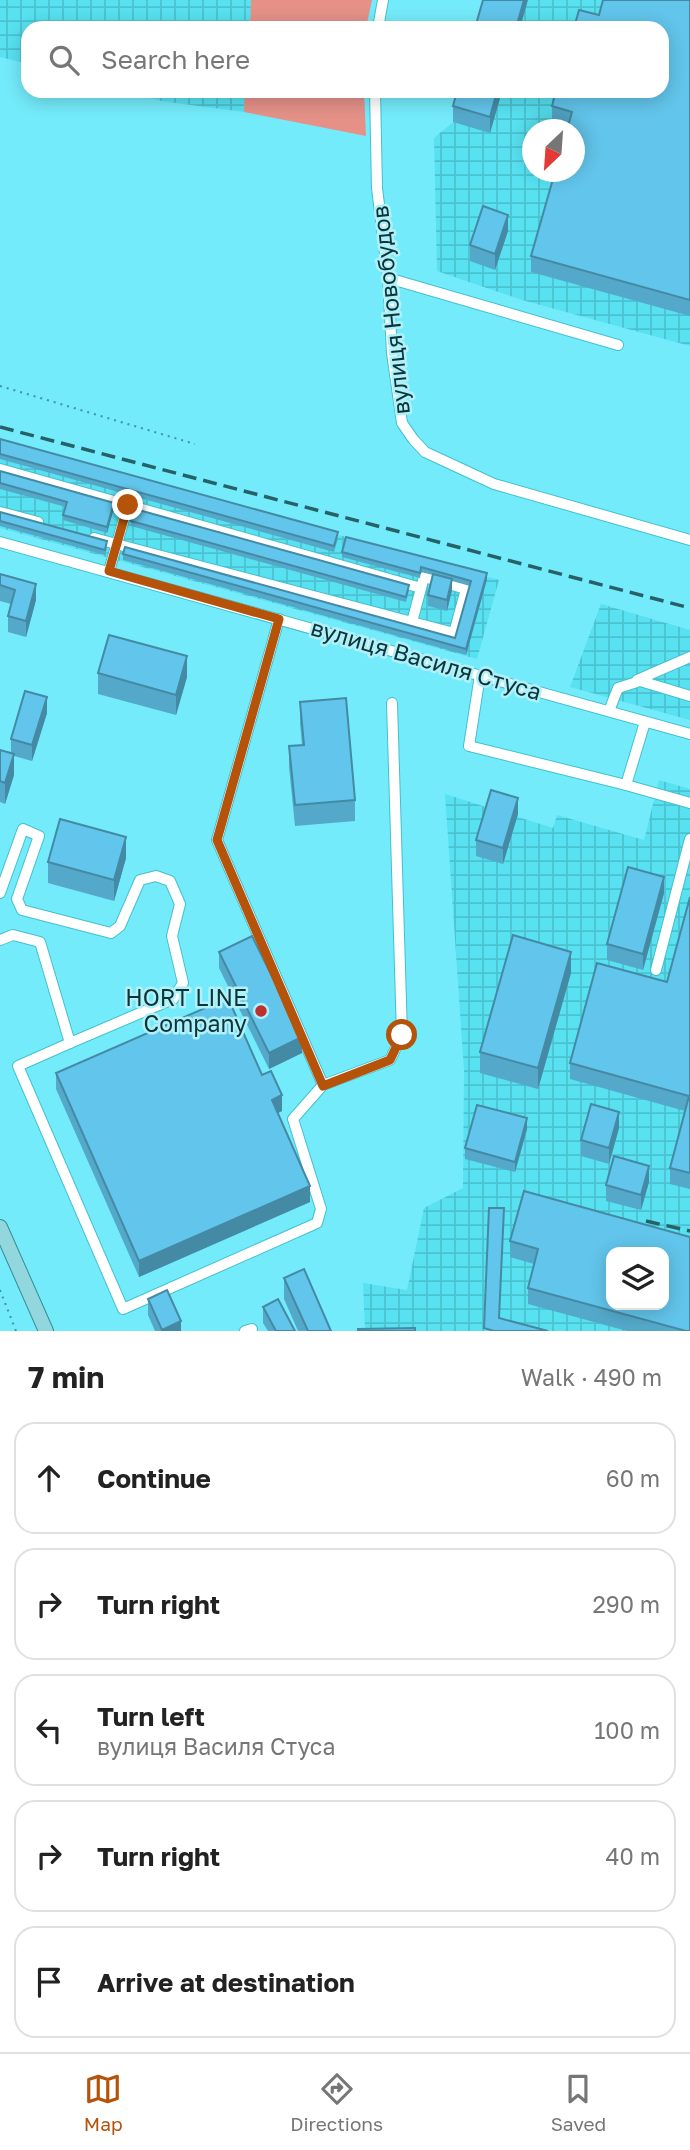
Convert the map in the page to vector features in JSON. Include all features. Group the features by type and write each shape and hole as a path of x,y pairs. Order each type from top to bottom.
{"main road":[{"path":"0,1227 46,1331"}],"street":[{"path":"379,21 383,0"},
{"name":"вулиця Новобудов","path":"375,98 377,188 388,278 392,353 402,423 425,452 494,484 690,540"},
{"path":"388,278 618,345"},
{"path":"0,469 421,588"},
{"path":"109,571 128,505"},
{"path":"0,512 52,526"},
{"path":"78,533 454,634 466,589 424,577 412,622"},
{"name":"вулиця Василя Стуса","path":"0,542 690,734"},
{"path":"279,619 217,840 323,1086"},
{"path":"637,682 639,678 690,657"},
{"path":"480,675 469,746 690,803"},
{"path":"609,711 618,688 637,682 690,696"},
{"path":"0,893 23,829 38,836 17,899 22,910 111,933 120,926 141,880 156,876 170,881 177,892 180,904 172,936 183,983 180,992 173,999 18,1066 123,1309 317,1223 321,1209 293,1118 323,1086 390,1060 402,1035 393,703"},
{"path":"626,785 645,722"},
{"path":"656,970 690,839"},
{"path":"0,940 13,934 40,942 70,1043"}],"path":[{"path":"0,386 195,444"},
{"path":"0,1290 16,1331"}],"shaded area":[{"path":"0,0 251,0 250,21 21,21 21,62 0,57"},
{"path":"251,0 372,0 368,21 250,21"},
{"path":"488,0 690,0 690,346 522,300 437,271 434,138 453,122 459,98 669,98 669,21 482,21"},
{"path":"150,98 245,98 244,112"},
{"path":"245,98 364,98 366,136 244,112"},
{"path":"0,440 499,580 477,659 0,528"},
{"path":"601,604 690,630 690,720 570,687"},
{"path":"659,780 690,789 690,1331 365,1331 363,1283 407,1290 424,1208 463,1188 464,1070 445,794 553,828 557,815 644,840"}],"building":[{"path":"483,0 524,0 518,21 477,21"},
{"path":"603,0 690,0 690,300 531,256 552,182 585,182 585,119 570,119 572,112 552,106 554,98 669,98 669,21 576,21 579,10 599,15"},
{"path":"455,98 495,98 490,117 453,106"},
{"path":"483,206 508,215 495,254 470,245"},
{"path":"0,439 338,532 334,546 0,454"},
{"path":"0,471 114,503 107,527 63,515 67,502 0,483"},
{"path":"135,509 409,585 406,597 131,521"},
{"path":"0,512 107,541 105,550 0,521"},
{"path":"346,537 487,573 466,649 123,554 125,547 455,638 471,581 421,567 420,573 342,552"},
{"path":"0,574 36,584 26,621 8,616 15,590 0,585"},
{"path":"433,574 452,579 447,600 428,595"},
{"path":"109,635 187,656 176,695 98,673"},
{"path":"25,691 47,697 32,745 11,739"},
{"path":"346,698 355,800 295,805 289,746 304,745 300,702"},
{"path":"0,750 14,754 5,783 0,781"},
{"path":"491,790 518,798 503,848 476,840"},
{"path":"60,819 126,837 114,880 48,862"},
{"path":"628,867 664,877 643,954 607,944"},
{"path":"690,897 690,1173 670,1168 689,1096 570,1063 597,963 667,982"},
{"path":"513,935 571,952 538,1068 480,1052"},
{"name":"HORT LINE Company","path":"252,936 302,1037 269,1053 219,952"},
{"path":"228,998 262,1075 271,1071 282,1095 272,1100 310,1186 139,1261 56,1073"},
{"path":"591,1104 619,1112 609,1148 581,1140"},
{"path":"477,1105 527,1118 515,1162 465,1148"},
{"path":"614,1156 649,1166 641,1195 606,1185"},
{"path":"524,1191 690,1237 690,1331 609,1310 669,1310 669,1247 606,1247 606,1309 528,1288 538,1249 510,1241"},
{"path":"489,1208 504,1208 499,1318 548,1331 494,1331 484,1328"},
{"path":"304,1269 331,1331 308,1331 284,1278"},
{"path":"167,1290 181,1321 162,1330 148,1299"},
{"path":"278,1299 295,1331 276,1331 263,1307"},
{"path":"415,1328 415,1331 358,1331 358,1329"}],"railway":[{"path":"0,427 690,608"},
{"path":"646,1221 690,1231"}],"place":[{"name":"HORT LINE Company","path":"261,1011"}],"route":[{"path":"128,505 109,571 279,619 217,840 323,1086 390,1060 402,1035"}]}
